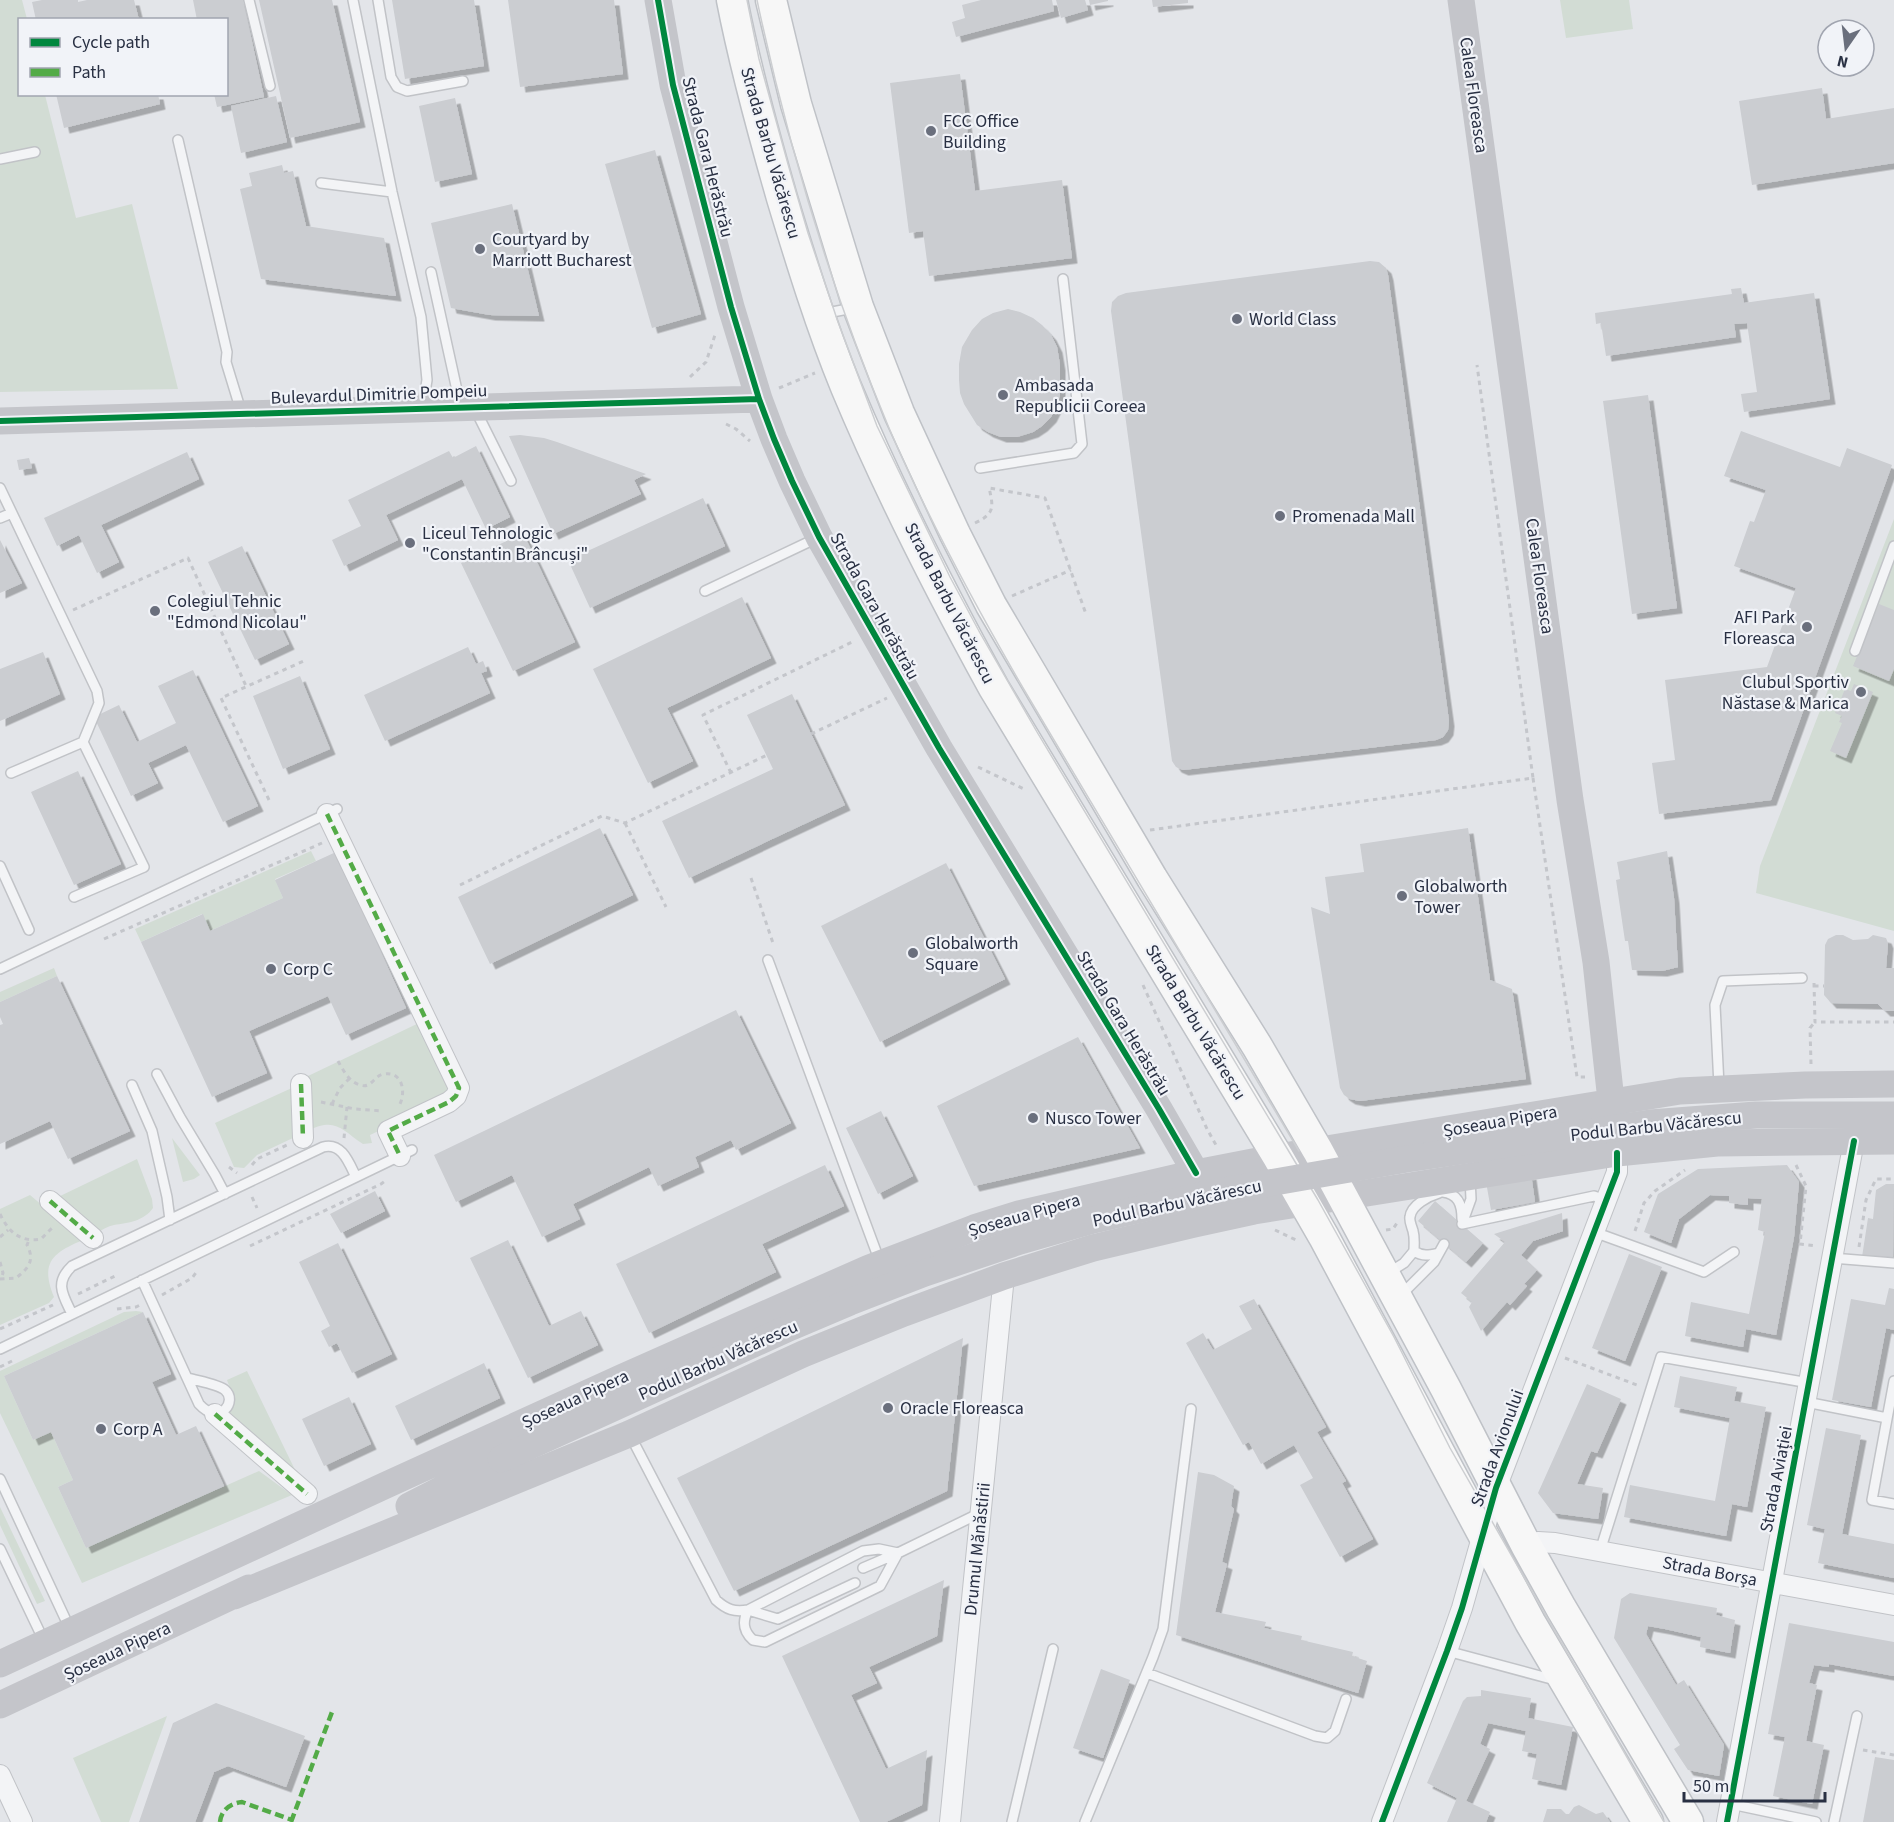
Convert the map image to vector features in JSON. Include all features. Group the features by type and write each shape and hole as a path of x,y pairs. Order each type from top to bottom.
{"main road":[{"name":"Strada Gara Herăstrău","path":"658,0 673,85 731,307 759,399 774,439 819,537 872,632 939,748 1153,1098 1196,1173"},
{"name":"Strada Barbu Văcărescu","path":"732,0 739,39 760,123 796,244 845,385 898,503 952,612 994,688 1305,1203 1530,1622 1648,1822"},
{"name":"Strada Barbu Văcărescu","path":"771,0 796,104 858,307 899,413 955,534 991,605 1152,878 1257,1046 1318,1151 1526,1545 1688,1822"},
{"name":"Calea Floreasca","path":"1461,0 1568,781 1596,962 1617,1153"},
{"name":"Bulevardul Dimitrie Pompeiu","path":"0,421 759,399"},
{"name":"Șoseaua Pipera","path":"0,1664 623,1377 881,1264 974,1228 1019,1214 1196,1173 1278,1157 1611,1102 1894,1084"},
{"name":"Podul Barbu Văcărescu","path":"501,1459 850,1302 936,1269 1093,1220 1212,1192 1650,1123 1756,1115 1894,1115"},
{"name":"Șoseaua Pipera","path":"234,1596 629,1434 803,1354 930,1302 1093,1248 1194,1224 1305,1203 1453,1182 1617,1153 1717,1143 1894,1141"},
{"name":"Șoseaua Pipera","path":"214,1564 501,1459"},
{"name":"Șoseaua Pipera","path":"0,1705 234,1596 501,1459"},
{"name":"Șoseaua Pipera","path":"0,1687 66,1656 77,1646 76,1629"}],"street":[{"path":"332,812 338,835 459,1088 456,1096 449,1102 388,1131 406,1153"},
{"path":"301,1091 303,1138"},
{"name":"Strada Aviației","path":"1728,1813 1854,1141"},
{"name":"Strada Avionului","path":"1382,1822 1447,1651 1496,1488 1617,1172 1617,1153"},
{"path":"57,1207 93,1238"},
{"name":"Drumul Mănăstirii","path":"950,1822 1004,1276"},
{"path":"215,1414 307,1494"},
{"name":"Strada Borșa","path":"1526,1545 1538,1542 1555,1543 1894,1605"},
{"path":"0,1775 22,1822"}],"lane":[{"path":"249,0 270,86"},
{"path":"353,0 392,192 421,317 427,380 423,408"},
{"path":"378,0 391,77 397,87 407,91 463,81"},
{"path":"178,140 226,352 226,362 242,413"},
{"path":"0,159 35,152"},
{"path":"321,183 392,192"},
{"path":"431,272 467,406 511,482"},
{"path":"980,468 1074,453 1082,444 1063,279"},
{"path":"820,314 858,307"},
{"path":"0,488 97,691 99,703 83,742 11,773"},
{"path":"0,518 12,513"},
{"path":"705,591 819,537"},
{"path":"1855,651 1894,546"},
{"path":"74,897 144,867 83,742"},
{"path":"0,969 332,812"},
{"path":"0,866 29,930"},
{"path":"768,960 881,1264"},
{"path":"1802,978 1723,981 1715,1005 1708,1097 1894,1108"},
{"path":"157,1074 225,1194"},
{"path":"132,1084 152,1131 170,1220"},
{"path":"72,1314 61,1290 62,1280 72,1266 328,1145 341,1150 356,1177"},
{"path":"0,1348 406,1153"},
{"path":"1453,1182 1471,1199 1462,1224"},
{"path":"1453,1182 1450,1193 1457,1197 1461,1206 1462,1224"},
{"path":"1391,1287 1404,1263 1414,1251 1414,1233 1409,1218 1412,1212 1416,1206 1431,1195 1453,1182"},
{"path":"1462,1224 1594,1196 1606,1200"},
{"path":"1594,1232 1704,1272 1734,1252"},
{"path":"1391,1287 1434,1262 1444,1244"},
{"path":"1414,1251 1426,1255 1439,1253"},
{"path":"1832,1258 1894,1263"},
{"path":"142,1280 199,1404 204,1410 215,1414 223,1412 228,1406 229,1398 226,1390 188,1378"},
{"path":"1600,1551 1661,1357 1807,1392 1887,1418"},
{"path":"1894,1381 1872,1500 1894,1504"},
{"path":"1085,1822 1163,1629 1191,1409"},
{"path":"629,1434 716,1600 729,1610 748,1610 778,1619 855,1583"},
{"path":"0,1479 76,1629"},
{"path":"863,1568 980,1513"},
{"path":"0,1549 45,1643"},
{"path":"879,1549 898,1553 880,1586 765,1642 757,1642 748,1634 743,1622 748,1610 863,1551 879,1549"},
{"path":"1012,1822 1053,1649"},
{"path":"1447,1651 1567,1683"},
{"path":"1147,1673 1315,1736 1327,1738 1335,1731 1346,1699"},
{"path":"1834,1822 1857,1716"},
{"path":"1728,1813 1816,1822"}],"path":[{"path":"1477,365 1533,778 1577,1077 1608,1074"},
{"path":"789,383 821,371"},
{"path":"955,534 986,518 990,513 992,506 989,488 1045,498 1086,614"},
{"path":"60,616 188,558 246,686"},
{"path":"991,605 1071,570"},
{"path":"731,772 703,715 872,632"},
{"path":"269,800 221,698 306,660"},
{"path":"811,734 905,689"},
{"path":"939,748 1028,791"},
{"path":"460,885 602,816 625,823 767,755"},
{"path":"1126,834 1533,778"},
{"path":"625,823 666,907"},
{"path":"104,939 338,835"},
{"path":"750,878 777,956 768,960"},
{"path":"1802,978 1814,978 1815,986 1815,1022 1810,1028 1811,1065"},
{"path":"1815,986 1824,986"},
{"path":"1815,1022 1894,1022"},
{"path":"338,1061 349,1078 360,1085 371,1084 385,1073 396,1077 404,1089 402,1101 396,1109"},
{"path":"332,1104 340,1088 349,1078"},
{"path":"301,1091 332,1104 388,1113"},
{"path":"344,1139 347,1107"},
{"path":"1792,1161 1806,1186 1800,1244"},
{"path":"1630,1244 1644,1203 1655,1191 1694,1164"},
{"path":"1858,1256 1866,1200 1876,1179 1894,1179"},
{"path":"0,1214 8,1230 29,1240 41,1239 57,1207"},
{"path":"0,1237 8,1230"},
{"path":"0,1262 3,1273 1,1279 16,1278 29,1266 31,1258 27,1245 29,1240"},
{"path":"1548,1351 1650,1390"},
{"path":"1850,1747 1894,1755"}],"shaded area":[{"path":"0,0 22,0 27,18 18,18 18,96 45,96 76,218 132,204 178,389 0,392"},
{"path":"1560,0 1629,0 1633,29 1566,38"},
{"name":"Clubul Sportiv Năstase & Marica","path":"1894,519 1894,931 1756,893 1760,866"},
{"path":"311,851 316,861 275,879 283,898 210,931 202,914 141,942 135,929"},
{"path":"54,968 57,976 0,1002 0,992"},
{"path":"421,1022 450,1079 449,1098 370,1135 372,1143 363,1144 344,1130 332,1125 318,1126 309,1130 308,1076"},
{"path":"294,1087 295,1137 257,1155 244,1168 234,1167 215,1123"},
{"path":"172,1138 200,1175 194,1179 183,1182"},
{"path":"137,1159 152,1199 153,1208 140,1219 112,1226 96,1233 56,1198"},
{"path":"30,1195 83,1240 63,1250 52,1261 48,1276 54,1297 49,1303 0,1325 0,1209"},
{"path":"124,1312 143,1312 4,1376 33,1440 51,1432 73,1480 58,1487 86,1548 259,1471 292,1495 82,1583 0,1413 0,1371"},
{"path":"247,1371 298,1476 224,1415 232,1403 232,1394 227,1380"},
{"path":"0,1507 45,1601 37,1604 0,1525"},
{"path":"167,1716 129,1822 101,1822 73,1758"}],"building":[{"path":"42,0 78,0 78,2 134,0 138,18 36,18 32,2"},
{"path":"193,0 243,0 264,97 217,107 214,96 228,96 228,18 197,18"},
{"path":"259,0 332,0 360,122 290,138"},
{"path":"392,0 474,0 484,66 405,79"},
{"path":"508,0 614,0 623,74 520,87"},
{"path":"981,0 1052,0 1054,11 956,37 952,22 965,18 962,5"},
{"path":"1056,0 1085,0 1088,10 1061,18"},
{"path":"1089,0 1108,0 1108,1 1090,5"},
{"path":"1152,0 1188,0 1188,3 1153,7"},
{"name":"FCC Office Building","path":"960,74 975,191 1062,180 1072,258 929,276 923,231 909,233 890,83"},
{"path":"1822,88 1826,119 1894,108 1894,163 1752,185 1739,101"},
{"path":"56,96 158,96 160,104 64,128"},
{"path":"276,96 287,142 241,153 231,106"},
{"path":"455,98 472,174 435,182 419,106"},
{"path":"655,150 701,314 652,328 605,164"},
{"path":"282,165 284,173 293,171 306,226 384,238 396,296 261,279 240,189 252,186 249,173"},
{"name":"Courtyard by Marriott Bucharest","path":"512,204 539,316 490,315 451,308 431,223"},
{"name":"Promenada Mall","path":"1370,261 1379,262 1386,268 1388,275 1449,721 1448,730 1443,737 1436,740 1183,770 1176,767 1172,761 1111,311 1112,302 1118,296 1126,293"},
{"path":"1741,288 1744,303 1814,293 1830,399 1744,412 1741,394 1757,392 1747,323 1734,324 1736,337 1606,356 1601,323 1596,324 1595,313 1732,294 1731,289"},
{"path":"1008,309 1033,318 1042,325 1051,335 1057,347 1060,365 1060,395 1051,417 1033,432 1017,437 1001,437 977,425 964,404 959,380 962,347 972,330 982,319"},
{"path":"1648,395 1677,608 1632,614 1603,401"},
{"name":"AFI Park Floreasca","path":"1741,431 1840,467 1847,448 1892,465 1771,800 1659,814 1652,763 1675,760 1665,680 1767,667 1796,588 1734,566 1750,521 1754,522 1766,490 1724,476"},
{"path":"520,435 557,442 646,474 634,480 641,494 553,534 509,436"},
{"path":"476,446 510,517 486,529 462,479 386,515 398,540 344,566 332,540 361,526 348,500 449,451 453,458"},
{"path":"187,452 199,479 101,525 119,562 97,573 79,535 57,546 44,518"},
{"path":"29,458 32,468 19,470 17,460"},
{"path":"703,498 725,546 590,608 568,560"},
{"path":"523,533 575,642 513,671 461,563"},
{"path":"0,540 22,583 0,593"},
{"path":"242,546 289,644 255,660 208,562"},
{"path":"742,597 771,658 667,708 693,761 648,783 593,669"},
{"path":"1879,604 1894,610 1894,669 1889,681 1853,666"},
{"path":"468,647 476,664 483,661 487,671 481,673 490,693 385,741 364,695"},
{"path":"43,652 60,694 0,721 0,669"},
{"path":"193,670 258,806 223,822 186,745 148,763 158,783 131,796 94,717 119,705 137,742 176,723 158,686"},
{"path":"300,676 330,749 283,769 253,696"},
{"path":"1854,684 1873,692 1846,758 1830,751 1842,723 1839,722 1842,716 1835,713 1845,689 1851,691"},
{"path":"792,694 845,805 689,878 662,821 773,769 747,715"},
{"path":"78,771 121,864 74,885 31,792"},
{"path":"600,828 633,895 490,964 458,897"},
{"path":"1468,828 1490,980 1512,989 1526,1079 1360,1101 1350,1099 1340,1088 1311,907 1330,914 1325,877 1364,872 1360,844"},
{"path":"1667,851 1674,898 1678,967 1662,971 1632,970 1628,941 1625,941 1616,880 1620,879 1617,862"},
{"name":"Corp C","path":"336,852 406,1008 346,1035 328,996 249,1031 267,1073 212,1097 141,942 203,914 210,931 283,898 275,880"},
{"name":"Globalworth Square","path":"946,863 1005,979 880,1042 821,926"},
{"path":"1836,935 1843,935 1853,940 1868,939 1873,935 1886,938 1888,943 1886,968 1894,968 1894,1011 1885,1011 1878,1004 1831,1003 1824,995 1825,945 1828,939"},
{"path":"57,976 130,1131 68,1159 50,1121 0,1144 0,1025 3,1024 0,1017 0,1002"},
{"path":"736,1010 791,1123 736,1150 731,1140 695,1157 699,1167 658,1186 649,1167 573,1204 580,1219 542,1237 512,1175 456,1202 434,1155"},
{"name":"Nusco Tower","path":"1078,1037 1140,1148 974,1186 937,1106"},
{"path":"881,1111 913,1176 878,1194 846,1128"},
{"path":"825,1165 844,1206 762,1244 776,1272 649,1333 616,1264"},
{"path":"1787,1165 1799,1182 1794,1237 1776,1335 1746,1329 1743,1347 1685,1336 1691,1302 1749,1314 1765,1232 1758,1230 1762,1199 1748,1198 1748,1205 1729,1203 1729,1196 1710,1195 1679,1219 1671,1243 1644,1232 1658,1194 1698,1169"},
{"path":"1531,1174 1535,1202 1491,1210 1486,1182"},
{"path":"1886,1184 1894,1184 1893,1261 1862,1257 1868,1218 1873,1219 1876,1190"},
{"path":"375,1191 385,1211 341,1233 330,1214"},
{"path":"1435,1201 1483,1243 1466,1262 1418,1221"},
{"path":"1562,1213 1563,1231 1533,1241 1521,1255 1537,1270 1524,1284 1527,1286 1510,1305 1507,1302 1481,1331 1469,1307 1472,1302 1461,1293 1505,1242 1494,1234"},
{"path":"508,1240 549,1326 581,1311 598,1345 528,1378 470,1258"},
{"path":"338,1243 392,1354 352,1373 337,1343 329,1347 321,1331 330,1326 299,1262"},
{"path":"1629,1254 1662,1267 1625,1361 1592,1348"},
{"path":"1889,1288 1894,1289 1894,1330 1886,1328 1871,1407 1832,1400 1851,1299 1885,1305"},
{"path":"1254,1299 1326,1427 1317,1432 1346,1481 1342,1483 1373,1539 1340,1557 1300,1485 1313,1478 1294,1445 1261,1464 1249,1442 1243,1445 1186,1343 1203,1333 1213,1350 1252,1329 1239,1306"},
{"name":"Corp A","path":"143,1312 171,1374 152,1382 176,1435 196,1426 224,1486 86,1548 58,1487 73,1480 51,1432 33,1440 4,1376"},
{"name":"Oracle Floreasca","path":"963,1338 947,1491 734,1591 677,1478"},
{"path":"484,1363 500,1398 411,1440 395,1406"},
{"path":"1680,1376 1737,1387 1734,1401 1766,1407 1747,1507 1732,1504 1726,1536 1624,1517 1630,1485 1715,1501 1730,1418 1674,1407"},
{"path":"1587,1384 1621,1399 1597,1453 1591,1451 1577,1484 1603,1488 1598,1519 1553,1513 1538,1493"},
{"path":"349,1397 371,1444 324,1466 302,1419"},
{"path":"1826,1428 1861,1435 1842,1534 1894,1544 1894,1578 1818,1563 1825,1529 1807,1525"},
{"path":"1198,1472 1214,1475 1234,1486 1231,1506 1234,1509 1222,1562 1227,1564 1215,1612 1266,1622 1264,1628 1302,1636 1301,1640 1353,1652 1352,1656 1367,1661 1358,1693 1176,1635"},
{"path":"944,1580 937,1636 869,1667 877,1683 851,1695 886,1769 927,1750 922,1805 886,1822 860,1822 782,1656"},
{"path":"1630,1593 1717,1608 1716,1615 1735,1620 1730,1653 1700,1647 1701,1637 1648,1626 1646,1634 1676,1685 1684,1680 1724,1745 1719,1776 1688,1770 1674,1749 1680,1745 1614,1638 1621,1599"},
{"path":"1789,1623 1894,1642 1894,1676 1829,1664 1829,1667 1814,1665 1809,1683 1817,1685 1806,1741 1824,1745 1812,1804 1773,1796 1785,1737 1768,1734"},
{"path":"1101,1669 1130,1680 1103,1758 1073,1748"},
{"path":"1481,1690 1531,1698 1528,1718 1573,1727 1561,1785 1532,1779 1537,1754 1522,1751 1526,1731 1488,1723 1480,1744 1490,1749 1466,1801 1490,1812 1486,1822 1447,1822 1457,1798 1427,1783 1463,1701 1467,1697 1481,1696"},
{"path":"216,1703 305,1736 286,1787 228,1766 214,1772 195,1822 139,1822 173,1723"},
{"path":"1875,1757 1894,1760 1894,1822 1863,1822"},
{"path":"1579,1805 1596,1814 1603,1812 1610,1822 1543,1822 1547,1809 1561,1809 1569,1814 1574,1807"}],"tram line":[{"path":"747,0 759,59 788,164 838,322 877,426 950,577 1037,732 1318,1200 1394,1337 1450,1448 1664,1822"},
{"path":"757,0 797,163 830,270 868,376 920,496 971,595 1026,693 1299,1151"}],"marked path":[{"path":"327,814 459,1088 456,1096 449,1102 388,1131 400,1156"},
{"path":"301,1084 303,1138"},
{"path":"50,1201 93,1238"},
{"path":"215,1414 307,1494"},
{"path":"291,1822 332,1712"},
{"path":"220,1822 227,1808 242,1802 292,1820"}],"cycle path":[{"path":"658,0 673,85 731,307 759,399 792,481 819,537 939,748 1196,1173"},
{"path":"0,421 759,399"},
{"path":"1727,1822 1854,1141"},
{"path":"1382,1822 1462,1608 1496,1488 1617,1172 1617,1153"}],"place":[{"name":"FCC Office Building","path":"931,131"},
{"name":"Courtyard by Marriott Bucharest","path":"480,249"},
{"name":"World Class","path":"1237,319"},
{"name":"Ambasada Republicii Coreea","path":"1003,395"},
{"name":"Promenada Mall","path":"1280,516"},
{"name":"Liceul Tehnologic \"Constantin Brâncuși\"","path":"410,543"},
{"name":"Colegiul Tehnic \"Edmond Nicolau\"","path":"155,611"},
{"name":"AFI Park Floreasca","path":"1807,627"},
{"name":"Clubul Sportiv Năstase & Marica","path":"1861,692"},
{"name":"Globalworth Tower","path":"1402,896"},
{"name":"Globalworth Square","path":"913,953"},
{"name":"Corp C","path":"271,969"},
{"name":"Nusco Tower","path":"1033,1118"},
{"name":"Oracle Floreasca","path":"888,1408"},
{"name":"Corp A","path":"101,1429"}]}
